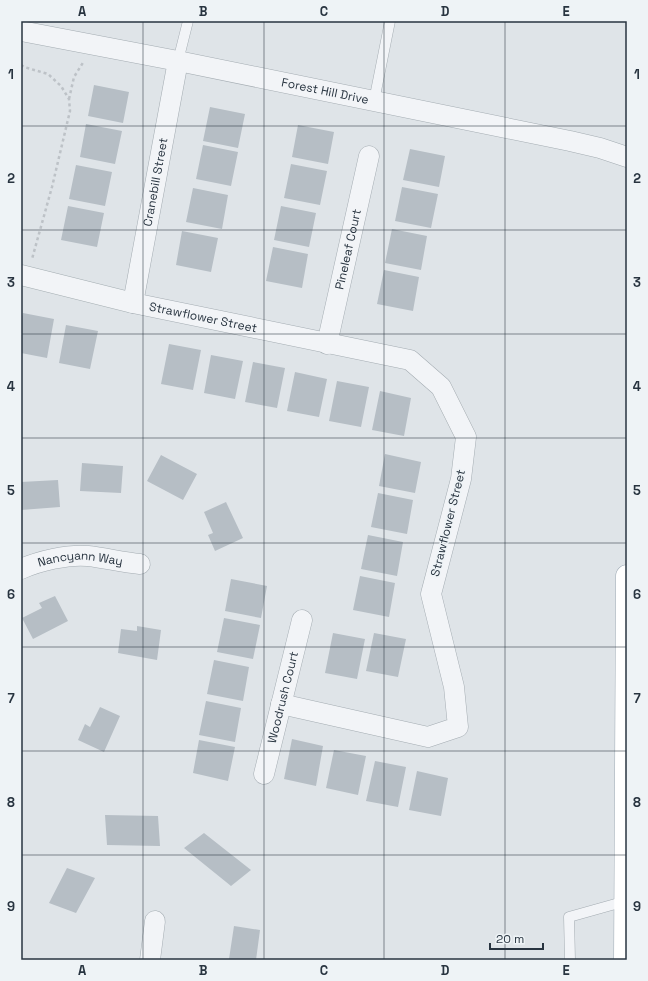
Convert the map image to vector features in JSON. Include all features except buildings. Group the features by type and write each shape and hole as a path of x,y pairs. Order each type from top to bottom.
{"main road":[{"path":"625,960 627,576"}],"street":[{"name":"Forest Hill Drive","path":"21,31 178,61 570,141 600,148 627,157"},
{"name":"Cranebill Street","path":"133,304 178,61"},
{"name":"Pineleaf Court","path":"327,344 369,156"},
{"name":"Strawflower Street","path":"24,276 133,304 410,360 441,387 466,437 461,480 431,594 454,687 458,727 428,737 281,704"},
{"name":"Nancyann Way","path":"21,569 58,558 76,556 87,556 140,564"},
{"name":"Woodrush Court","path":"264,774 302,620"},
{"path":"150,960 155,920"}],"lane":[{"path":"178,61 188,21"},
{"path":"374,101 390,21"},
{"path":"570,960 569,917 626,901"}],"path":[{"path":"24,276 50,195 58,164 70,111 69,99 74,77 83,63 98,46"},
{"path":"21,65 48,74 61,86 69,99"}]}
